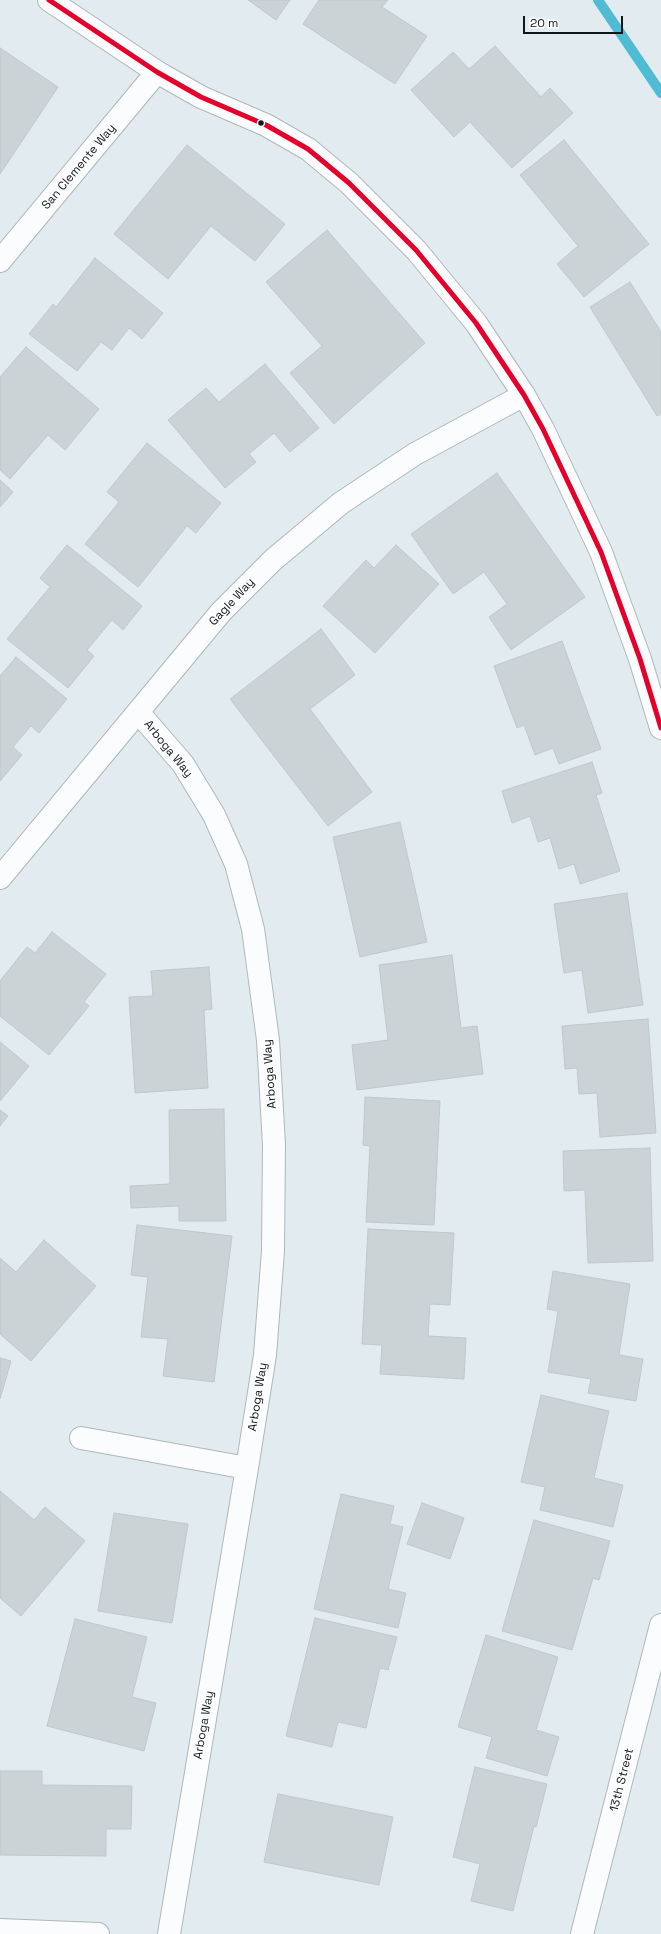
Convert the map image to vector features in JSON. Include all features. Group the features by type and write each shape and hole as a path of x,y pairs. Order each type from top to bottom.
{"street":[{"path":"49,0 157,72 201,97 266,125 308,149 349,183 416,250 476,323 524,395 543,429 601,552 640,659 661,728"},
{"name":"San Clemente Way","path":"0,261 157,72"},
{"name":"Gagle Way","path":"0,878 221,612 273,560 341,503 415,454 524,395"},
{"name":"Arboga Way","path":"138,712 183,764 214,815 236,864 253,929 268,1040 274,1145 273,1251 265,1355 169,1934"},
{"path":"81,1438 247,1468"},
{"name":"13th Street","path":"582,1934 661,1625"},
{"path":"0,1930 98,1934"}],"building":[{"path":"248,0 290,0 276,20"},
{"path":"319,0 388,0 382,7 427,36 395,84 303,24"},
{"path":"495,46 541,97 550,88 573,113 512,168 470,122 454,137 411,90 453,52 469,69"},
{"path":"0,48 58,87 0,174"},
{"path":"564,140 649,244 584,297 557,264 578,246 520,175"},
{"path":"187,145 285,224 255,261 211,226 168,279 114,234"},
{"path":"327,230 425,343 334,424 290,373 322,346 266,282"},
{"path":"95,258 163,313 142,339 129,328 112,350 101,342 77,371 29,334 53,304 56,307"},
{"path":"630,282 661,332 661,414 657,416 590,307"},
{"path":"26,347 99,409 65,450 48,435 10,479 0,470 0,377"},
{"path":"265,364 319,428 290,452 274,433 249,454 256,462 225,488 168,420 206,388 219,402"},
{"path":"147,443 221,503 196,533 187,526 138,587 85,544 119,502 107,492"},
{"path":"497,473 585,597 511,650 489,617 507,604 484,572 453,594 411,534"},
{"path":"0,480 13,492 0,507"},
{"path":"67,545 142,606 123,630 112,620 87,650 94,656 68,688 7,639 50,587 40,578"},
{"path":"396,545 439,584 375,653 323,606 366,560 374,568"},
{"path":"321,629 355,675 310,709 372,792 328,826 230,699"},
{"path":"562,641 601,749 559,764 553,748 535,755 524,725 517,728 494,666"},
{"path":"16,657 67,699 39,733 31,726 13,747 22,755 0,781 0,676"},
{"path":"592,762 602,793 596,795 620,871 580,884 574,864 559,869 550,838 538,842 530,816 512,823 502,791"},
{"path":"400,822 427,942 360,957 333,837"},
{"path":"627,893 643,1005 588,1013 582,970 564,973 554,904"},
{"path":"52,932 106,974 84,1002 89,1006 49,1055 0,1016 0,981 27,947 35,953"},
{"path":"452,955 461,1028 477,1026 483,1074 357,1090 352,1045 388,1040 379,965"},
{"path":"209,967 212,1009 204,1010 208,1088 135,1093 129,997 153,996 151,971"},
{"path":"648,1019 656,1133 600,1137 597,1093 579,1094 577,1068 565,1069 562,1026"},
{"path":"0,1042 29,1066 0,1101"},
{"path":"365,1097 440,1101 434,1225 366,1222 370,1146 363,1145"},
{"path":"224,1109 226,1221 179,1221 179,1206 131,1208 130,1186 170,1184 169,1110"},
{"path":"0,1110 8,1116 0,1126"},
{"path":"650,1148 653,1261 588,1263 585,1190 564,1191 563,1151"},
{"path":"137,1225 232,1236 214,1382 163,1376 168,1339 141,1337 148,1277 131,1275"},
{"path":"368,1229 454,1233 450,1305 430,1304 428,1336 466,1338 464,1379 380,1374 382,1345 362,1344"},
{"path":"44,1240 96,1286 31,1361 0,1334 0,1258 16,1272"},
{"path":"553,1271 630,1284 619,1355 643,1359 636,1401 588,1393 591,1379 548,1372 558,1311 547,1309"},
{"path":"0,1358 11,1361 0,1399"},
{"path":"541,1395 609,1411 594,1478 623,1485 613,1527 540,1510 545,1487 521,1482"},
{"path":"0,1491 34,1520 45,1507 85,1541 21,1616 0,1598"},
{"path":"341,1494 394,1506 390,1524 403,1527 388,1589 406,1593 398,1628 314,1609"},
{"path":"422,1503 464,1518 450,1559 407,1544"},
{"path":"114,1513 188,1524 172,1623 98,1611"},
{"path":"534,1520 610,1541 599,1580 593,1578 572,1650 502,1631"},
{"path":"315,1618 397,1637 388,1670 380,1668 366,1728 338,1722 332,1747 286,1736"},
{"path":"75,1619 147,1637 132,1697 156,1703 144,1751 47,1726"},
{"path":"486,1635 558,1657 536,1730 559,1737 547,1776 486,1758 492,1737 458,1727"},
{"path":"475,1767 547,1784 536,1827 534,1826 513,1911 471,1901 480,1864 453,1857"},
{"path":"0,1771 42,1771 42,1785 132,1786 131,1829 106,1829 106,1856 0,1855"},
{"path":"278,1794 393,1817 379,1885 264,1862"}],"waterway":[{"path":"598,0 661,93"}],"transit line":[{"path":"49,0 157,72 201,97 266,125 308,149 349,183 416,250 476,323 524,395 543,429 601,552 640,659 661,728"}]}
